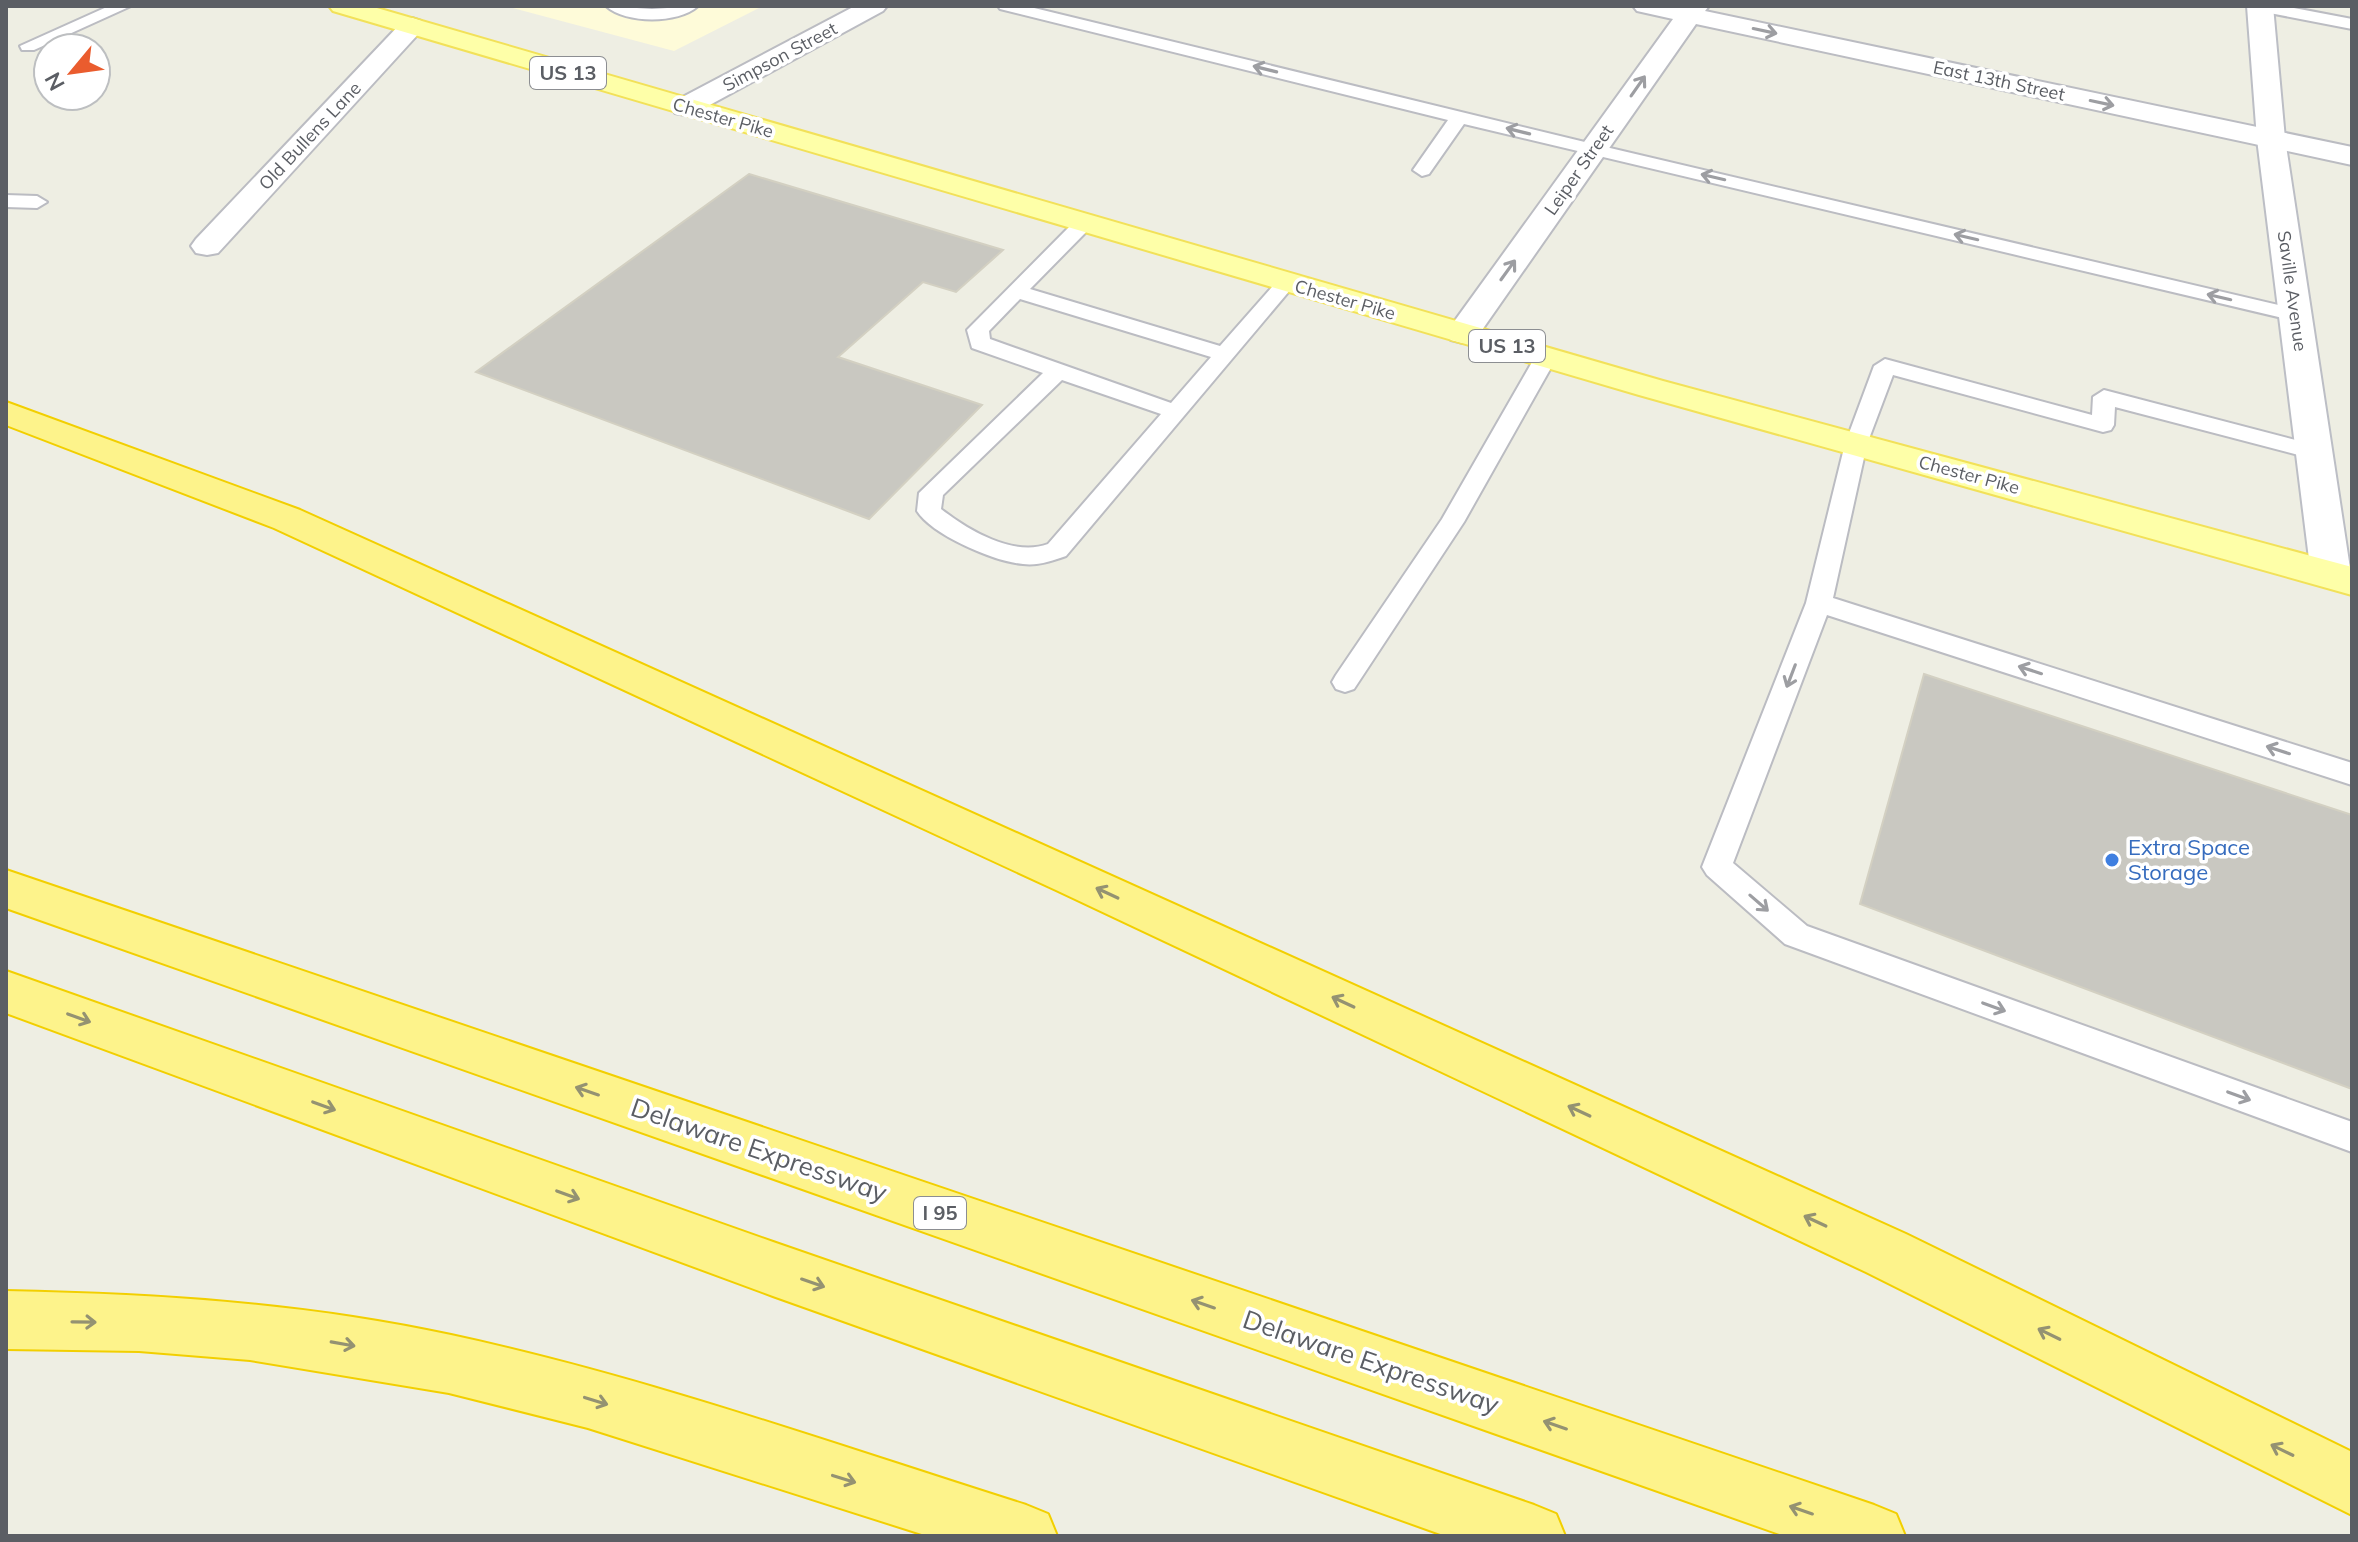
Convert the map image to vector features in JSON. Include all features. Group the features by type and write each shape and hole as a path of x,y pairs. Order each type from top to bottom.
{"highway":[{"path":"6,413 287,519 1057,870 1886,1253 2352,1484"},
{"name":"Delaware Expressway","path":"6,889 1874,1536"},
{"path":"6,992 788,1274 1534,1536"},
{"path":"6,1320 139,1322 250,1331 449,1364 588,1398 1026,1536"}],"main road":[{"name":"Chester Pike","path":"342,6 1286,283 2342,578"}],"street":[{"name":"Simpson Street","path":"685,107 874,6"},
{"name":"East 13th Street","path":"1646,6 1692,10 2352,156"},
{"name":"Saville Avenue","path":"2259,6 2271,139 2314,452 2342,578"},
{"name":"Leiper Street","path":"1463,333 1692,10"},
{"name":"Old Bullens Lane","path":"207,246 412,26"}],"lane":[{"path":"85,6 24,40 123,6"},
{"path":"614,6 644,16 665,14 690,6"},
{"path":"1006,6 1593,150 2295,315"},
{"path":"2259,6 2352,24"},
{"path":"1422,170 1460,116"},
{"path":"6,201 37,202"},
{"path":"1083,224 978,330 980,343 1176,412"},
{"path":"1058,371 931,493 929,511 940,523 1016,556 1041,556 1057,550 1286,283"},
{"path":"1016,291 1225,354"},
{"path":"1345,682 1452,522 1546,357"},
{"path":"2314,452 2104,397 2103,425 1885,366 1856,444 1819,603 1717,867 1796,935 2352,1137"},
{"path":"1819,603 2352,774"}],"shaded area":[{"path":"505,6 763,6 674,51"}],"building":[{"path":"749,174 1003,250 956,292 923,282 838,357 982,405 869,519 476,372"},
{"name":"Extra Space Storage","path":"1924,674 2352,815 2352,1089 1860,904"}],"place":[{"name":"Extra Space Storage","path":"2112,860"}]}
